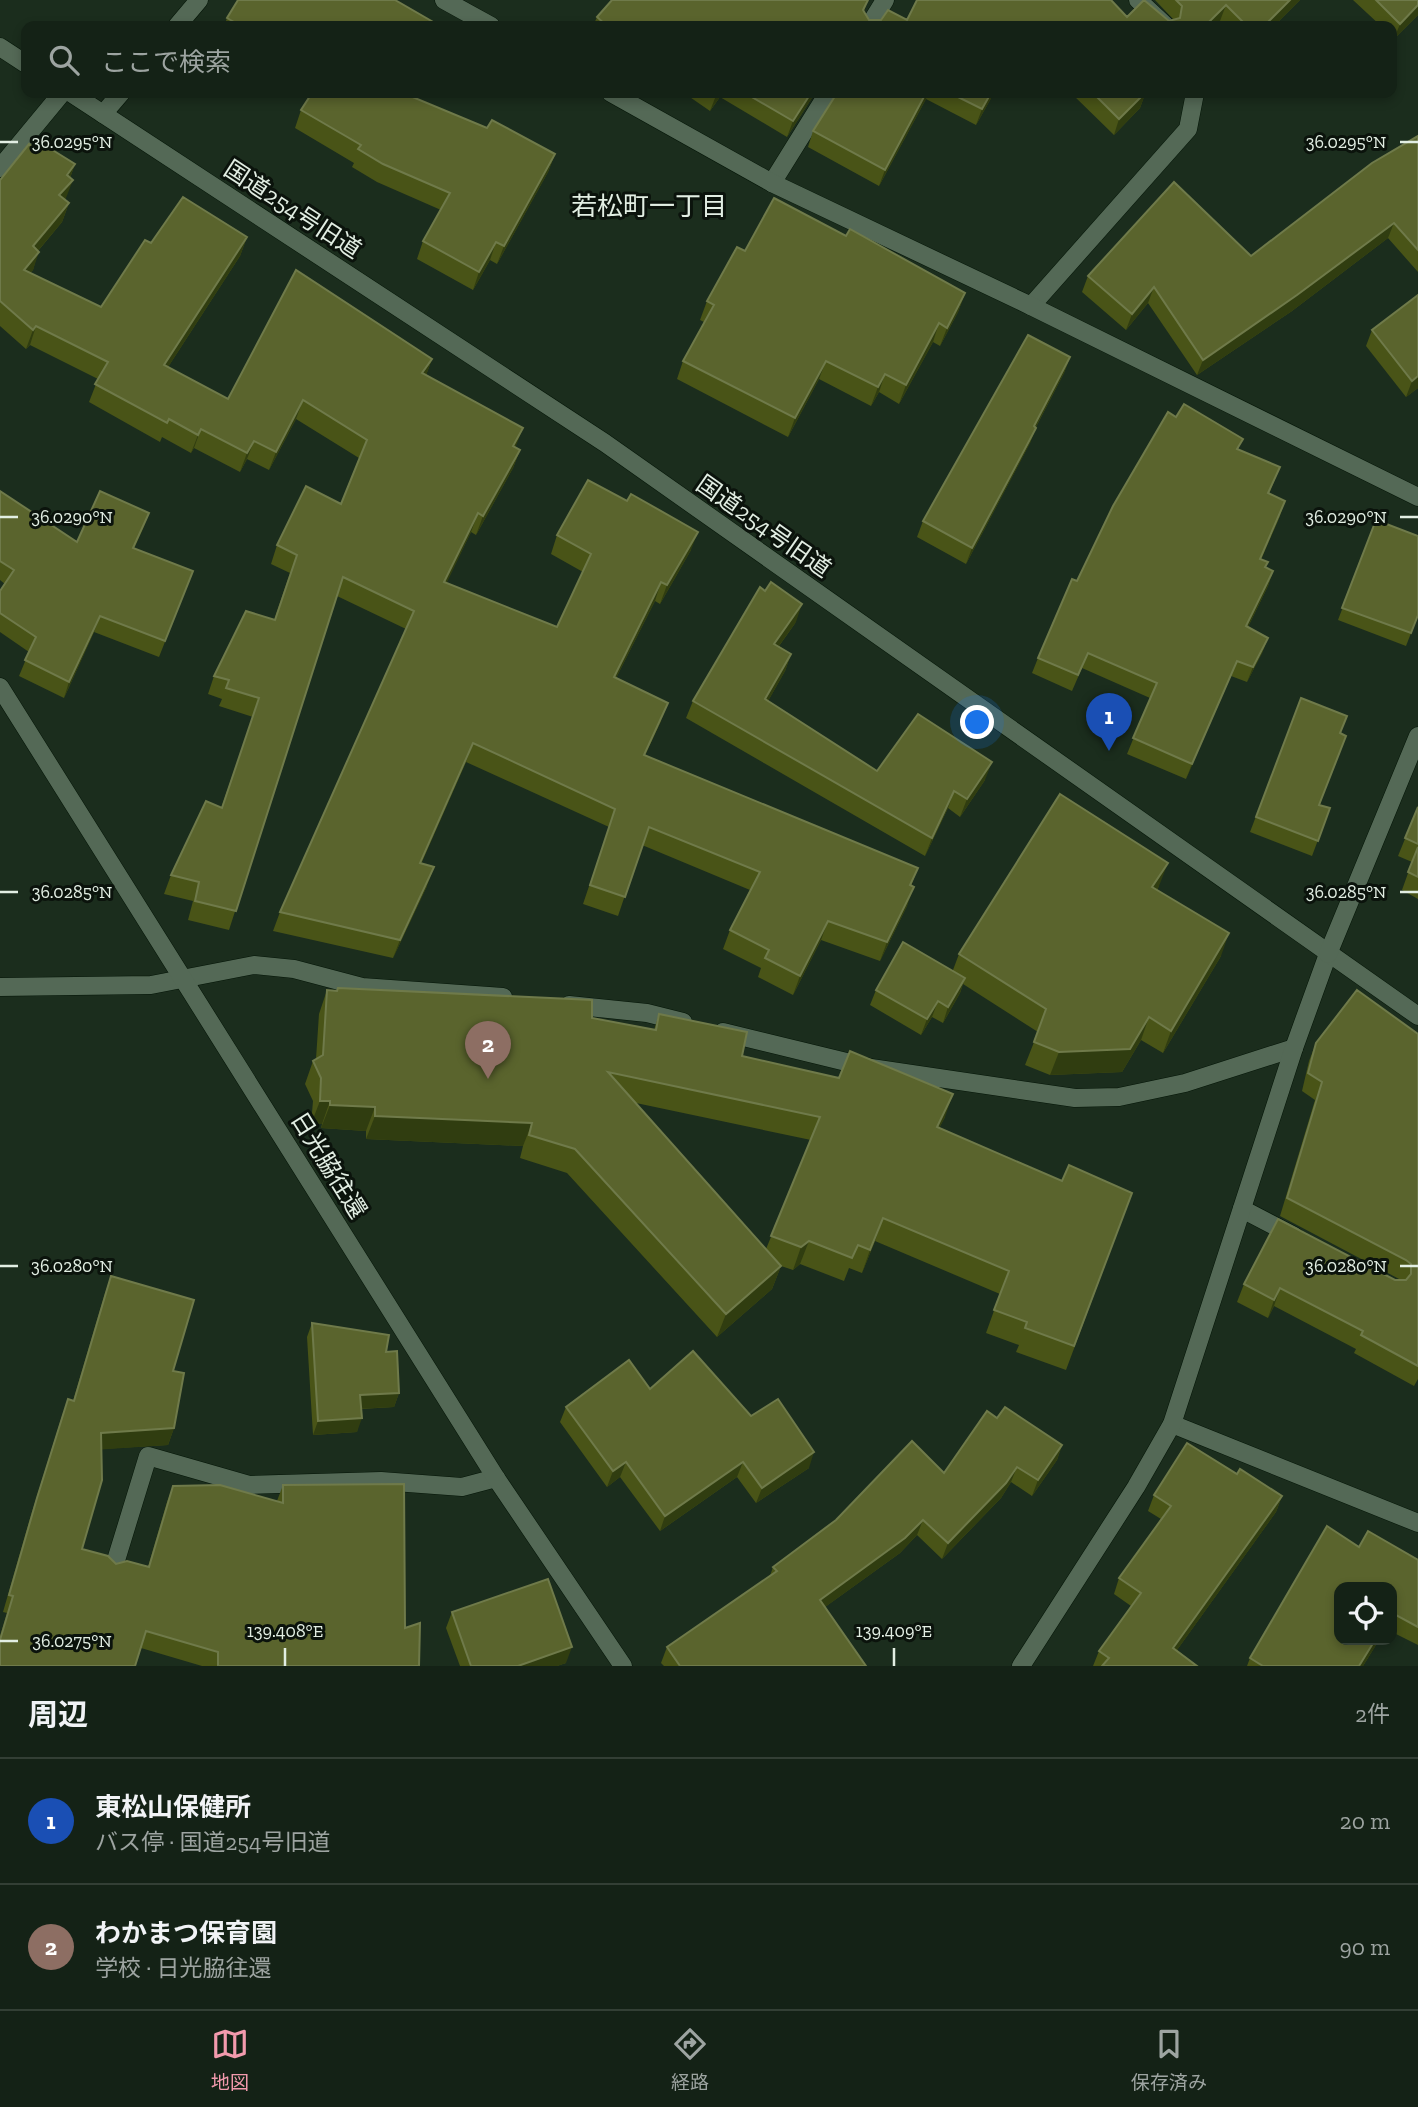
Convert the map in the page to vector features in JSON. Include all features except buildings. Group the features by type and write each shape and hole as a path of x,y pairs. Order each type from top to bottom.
{"street":[{"path":"181,21 199,0"},
{"path":"444,0 482,21"},
{"path":"872,21 885,0"},
{"path":"1138,0 1161,21"},
{"path":"0,47 21,61"},
{"path":"0,168 58,98"},
{"name":"国道254号旧道","path":"79,98 605,443 1418,1016"},
{"path":"103,114 117,98"},
{"path":"620,98 772,183 1031,306 1418,497"},
{"path":"772,183 825,98"},
{"path":"1031,306 1188,129 1194,98"},
{"name":"日光脇往還","path":"0,687 496,1478 622,1666"},
{"path":"1021,1666 1136,1487 1172,1424 1294,1048 1328,954 1418,736"},
{"path":"0,987 151,985 254,965 294,969 362,987 522,999"},
{"path":"550,1003 647,1013 871,1068 1075,1098 1119,1097 1185,1083 1294,1048"},
{"path":"1242,1209 1312,1246"},
{"path":"1172,1424 1418,1523"},
{"path":"113,1570 148,1456 249,1485 381,1481 462,1487 496,1478"}],"place":[{"name":"東松山保健所","path":"1109,751"},
{"name":"わかまつ保育園","path":"488,1079"}],"district":[{"name":"若松町一丁目","path":"649,206"}]}
